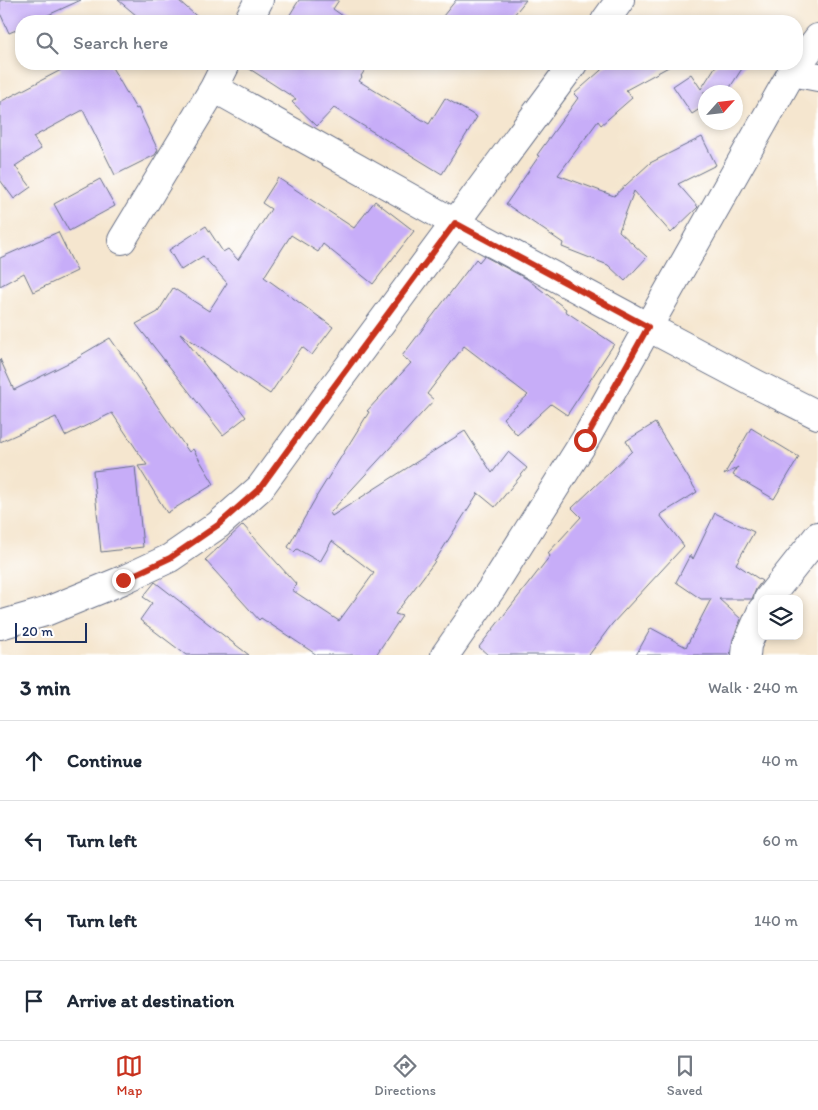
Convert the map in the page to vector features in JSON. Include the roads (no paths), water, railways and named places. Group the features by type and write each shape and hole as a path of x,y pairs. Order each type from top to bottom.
{"street":[{"path":"251,15 259,0"},
{"path":"609,15 620,0"},
{"path":"445,655 492,588 585,440 648,327 805,75 818,38"},
{"path":"122,240 223,70"},
{"path":"0,626 46,612 170,558 218,525 260,488 569,70"},
{"path":"214,88 455,223 648,327 818,415"},
{"path":"771,595 818,536"},
{"path":"746,655 747,645 758,619"}]}
